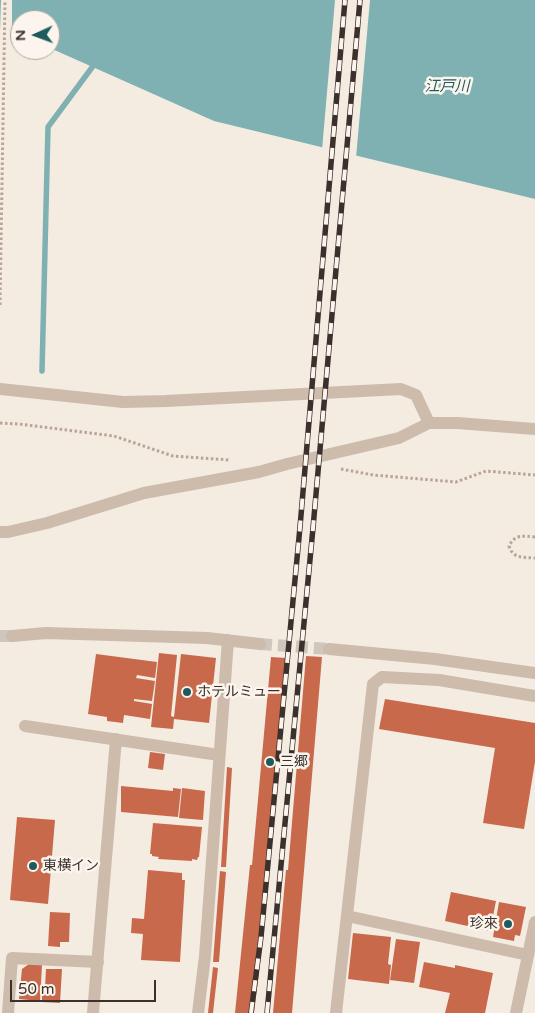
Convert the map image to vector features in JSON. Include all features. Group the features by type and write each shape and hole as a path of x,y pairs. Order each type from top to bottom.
{"street":[{"path":"0,389 123,402 401,389 416,395 429,423"},
{"path":"0,532 8,532 47,522 144,493 259,472 399,438 429,423 457,423 535,429"},
{"path":"12,636 46,633 207,638 260,644"},
{"path":"198,1013 205,956 228,640"},
{"path":"330,649 435,659 535,673"},
{"path":"336,1013 373,684 382,677 439,680 535,696"},
{"path":"25,726 219,754"},
{"path":"94,1013 116,739"},
{"path":"347,916 528,955"},
{"path":"516,1013 535,922"},
{"path":"8,1013 12,958 98,962"}],"path":[{"path":"0,305 6,0"},
{"path":"0,423 114,436 173,456 232,460"},
{"path":"334,468 373,475 456,482 486,471 535,475"},
{"path":"535,538 517,536 509,546 511,552 516,556 535,558"}],"water":[{"name":"江戸川","path":"0,0 535,0 535,199 214,121 60,52 60,10 10,10 10,34 0,30"}],"pier":[{"path":"1,0 12,0 10,35 0,32"},
{"path":"335,0 370,0 356,158 322,150"}],"building":[{"path":"159,653 177,655 171,716 174,717 181,654 216,658 209,723 174,719 173,729 151,727"},
{"path":"96,654 157,662 155,678 137,675 136,678 155,681 152,701 134,699 134,701 152,704 150,719 124,715 123,723 107,721 107,717 88,714"},
{"name":"三郷","path":"306,656 322,657 292,1013 273,1013 286,870 288,870"},
{"name":"三郷","path":"271,657 286,658 263,938 254,1013 235,1013 250,865 252,865"},
{"path":"385,699 535,723 535,762 524,829 483,823 495,748 379,729"},
{"path":"150,752 165,754 163,770 148,768"},
{"path":"227,767 232,768 226,867 221,867"},
{"path":"121,786 173,791 173,788 181,789 178,817 121,812"},
{"path":"182,788 205,791 203,820 179,818"},
{"path":"17,817 55,820 48,904 10,900"},
{"path":"153,823 202,827 199,857 197,860 158,859 159,857 152,856 150,854"},
{"path":"148,870 182,873 182,880 185,880 180,962 141,960 143,934 131,933 132,918 144,919"},
{"path":"220,871 226,872 219,962 213,962"},
{"path":"451,892 496,901 490,931 445,921"},
{"path":"499,902 526,907 520,936 515,935 514,941 493,937"},
{"path":"50,912 70,913 69,942 60,942 60,947 48,946"},
{"path":"353,933 391,937 388,964 391,965 389,984 348,979"},
{"path":"396,939 420,942 414,983 390,980"},
{"path":"424,962 455,968 455,965 493,973 485,1013 445,1013 450,993 419,987"},
{"path":"29,964 42,965 40,1001 19,999 22,969"},
{"path":"213,967 218,968 213,1013 208,1013"},
{"path":"46,969 62,969 60,1003 42,1002 42,988 45,988"}],"waterway":[{"path":"42,371 48,127 96,62"}],"tunnel":[{"path":"0,636 12,636"},
{"path":"260,644 329,649"}],"railway":[{"path":"251,1013 261,937 300,527 345,0"},
{"path":"267,1013 360,0"}],"place":[{"name":"ホテルミュー","path":"187,692"},
{"name":"三郷","path":"270,762"},
{"name":"東横イン","path":"33,866"},
{"name":"珍來","path":"508,924"}]}
